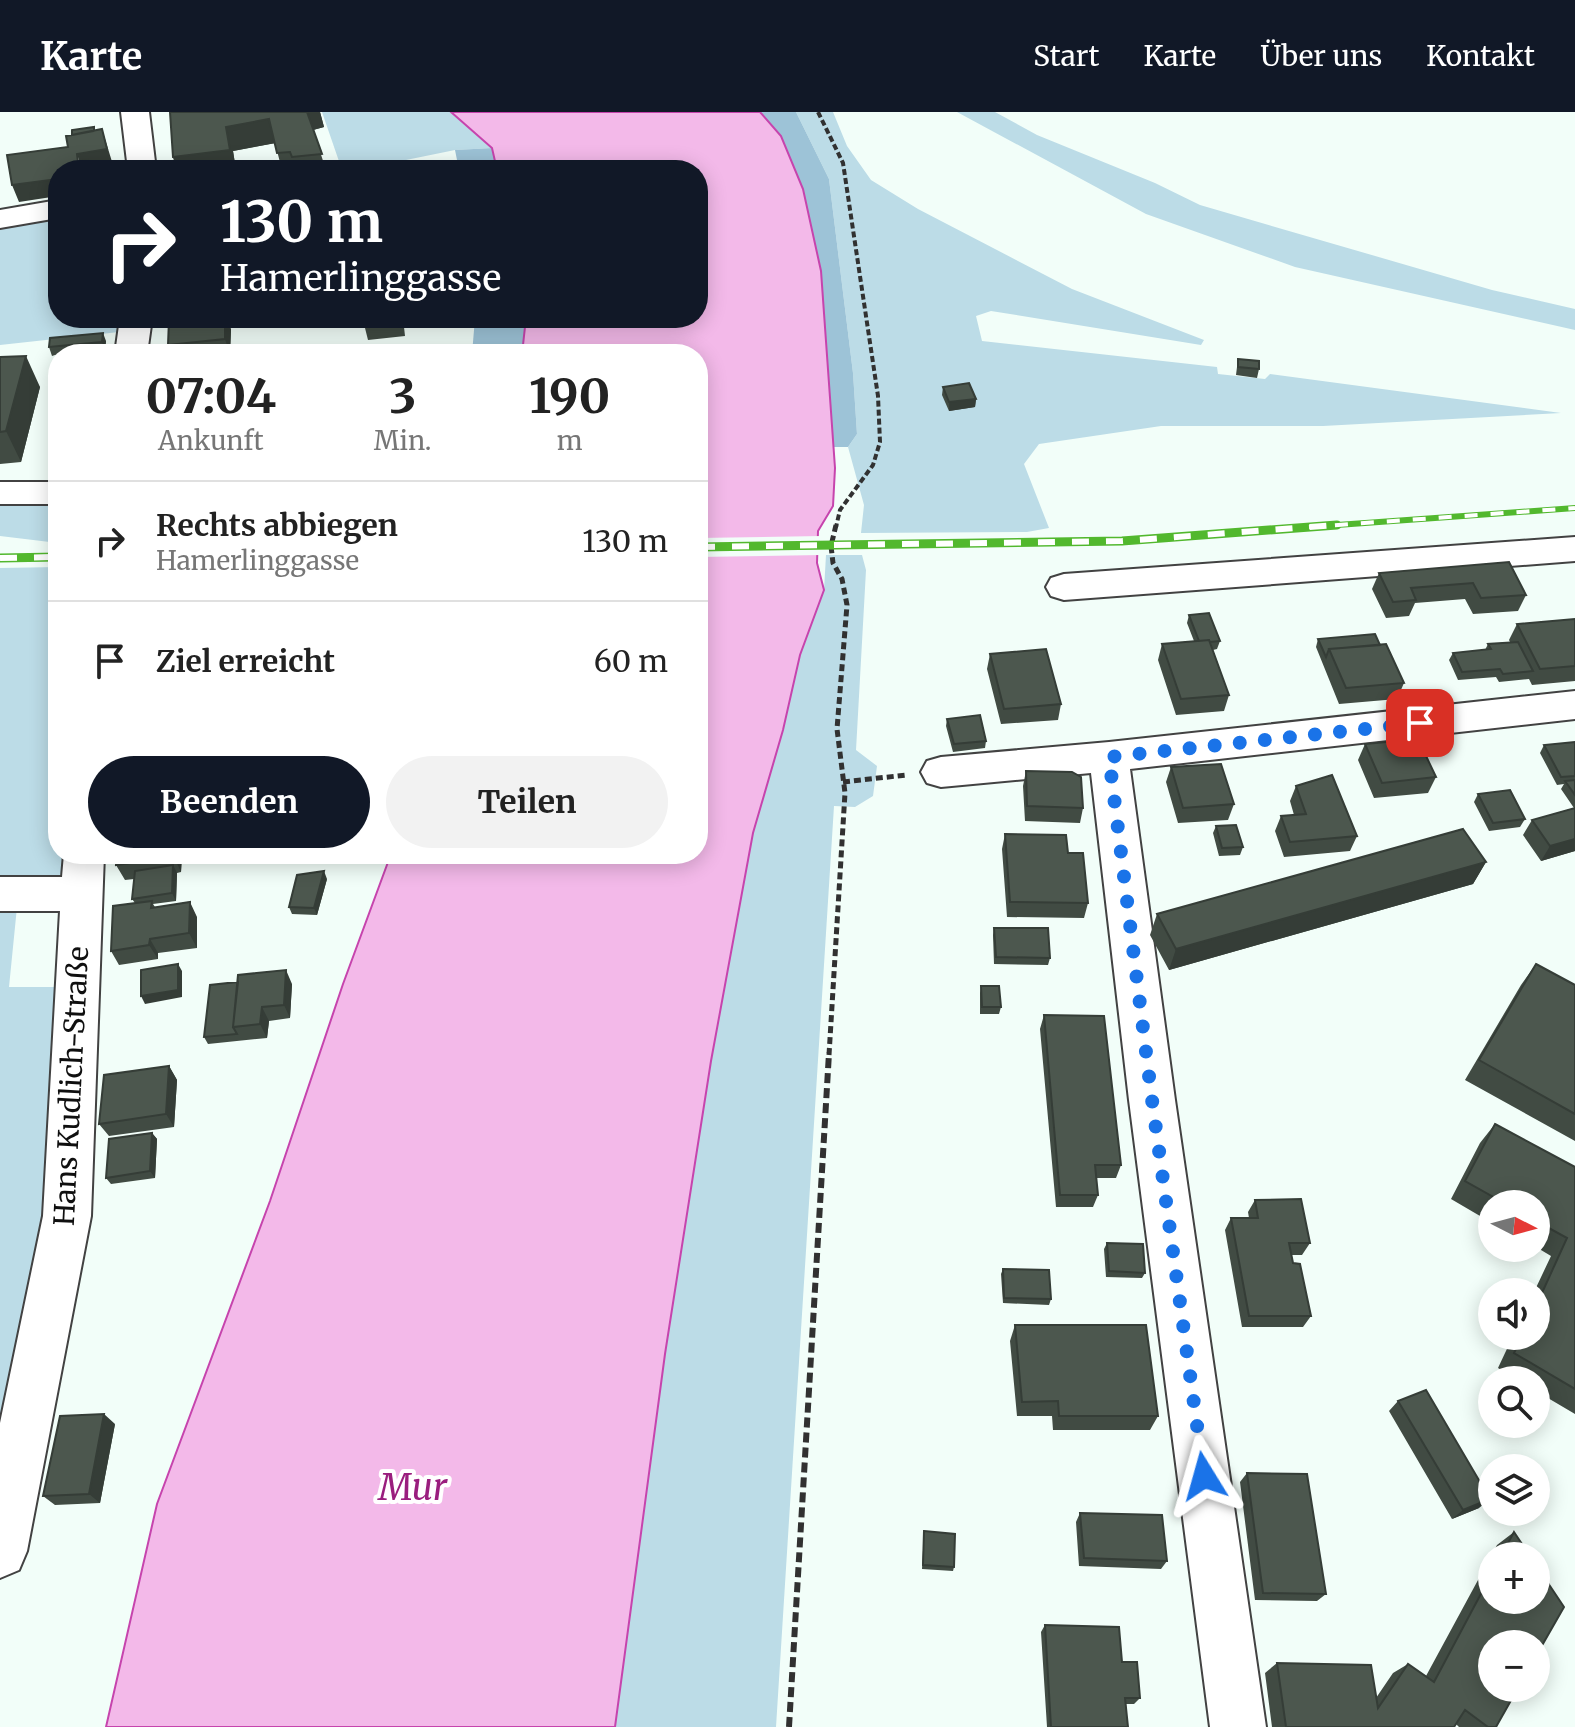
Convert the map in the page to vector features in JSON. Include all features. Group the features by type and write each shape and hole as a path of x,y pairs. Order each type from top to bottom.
{"street":[{"path":"135,112 141,160"},
{"path":"0,219 48,211"},
{"path":"0,493 48,493"},
{"path":"1064,587 1575,549"},
{"path":"941,772 1109,757 1575,705"},
{"path":"1109,757 1152,1100 1238,1727"},
{"path":"0,894 83,874"},
{"name":"Hans Kudlich-Straße","path":"0,1551 67,1216 83,874"}],"path":[{"path":"789,1727 844,809 837,729 847,605 842,579 833,563 831,546 840,510 873,465 880,442 878,396 843,163 818,112"},
{"path":"843,782 941,772"}],"shaded area":[{"path":"322,112 451,112 492,148 455,150 406,160 339,160"},
{"path":"760,112 796,112 829,179 853,373 857,434 848,447 833,447 821,271 803,189 781,136"},
{"path":"796,112 833,112 847,146 871,180 918,209 1072,289 1204,340 1201,345 991,311 976,316 982,341 1217,367 1218,374 1265,379 1270,374 1561,413 1323,426 1161,426 1039,444 1024,464 1049,528 1027,532 861,533 864,505 848,447 857,434 853,373 829,179"},
{"path":"957,112 995,112 1037,135 1155,183 1200,205 1492,290 1575,309 1575,330 1295,267 1146,214"},
{"path":"492,148 495,160 457,160 455,150"},
{"path":"48,217 48,328 120,328 119,332 0,345 0,225"},
{"path":"474,328 525,328 523,344 473,344"},
{"path":"0,506 48,506 48,542 0,536"},
{"path":"826,555 862,555 866,570 856,750 877,766 873,796 855,807 834,806 776,1727 615,1727 665,1354 711,1061 753,833 783,730 800,654 824,590"},
{"path":"48,567 48,864 66,864 66,869 54,880 0,881 0,568"},
{"path":"0,906 17,907 9,987 56,987 49,1184 0,1437"}],"water":[{"name":"Mur","path":"451,112 760,112 781,136 803,189 821,271 835,468 833,506 818,531 817,563 824,590 800,655 783,730 753,833 711,1061 665,1354 615,1727 106,1727 157,1504 270,1201 387,864 708,864 708,344 523,344 525,328 708,328 708,160 495,160 492,148"}],"pier":[{"path":"822,536 821,555 708,557 708,538"}],"building":[{"path":"170,112 307,112 322,154 292,157 290,152 277,153 269,119 226,127 230,150 173,157"},
{"path":"94,127 94,131 72,135 72,130"},
{"path":"102,129 107,149 77,154 78,160 48,160 48,180 12,185 7,155 68,147 66,136"},
{"path":"169,328 225,328 225,339 168,344"},
{"path":"103,333 102,342 81,344 49,344 50,338"},
{"path":"26,356 6,431 0,432 0,357"},
{"path":"1238,359 1259,361 1259,369 1238,367"},
{"path":"969,383 976,399 949,402 943,387"},
{"path":"1509,562 1526,595 1481,598 1473,583 1411,588 1416,600 1393,602 1379,573"},
{"path":"1209,613 1220,641 1199,641 1189,615"},
{"path":"1575,619 1575,666 1540,669 1517,624"},
{"path":"1375,634 1380,645 1329,649 1326,657 1318,639"},
{"path":"1209,640 1229,695 1181,699 1162,644"},
{"path":"1518,642 1533,671 1503,674 1500,669 1462,672 1453,653 1491,649 1488,644"},
{"path":"1386,644 1404,683 1346,688 1329,649"},
{"path":"1046,649 1061,704 1004,709 990,654"},
{"path":"980,715 986,741 954,744 947,719"},
{"path":"1418,739 1436,777 1382,783 1365,744"},
{"path":"1575,742 1575,776 1561,777 1544,745"},
{"path":"1221,764 1234,804 1183,808 1171,767"},
{"path":"1026,771 1072,772 1081,777 1083,808 1027,806"},
{"path":"1332,775 1357,836 1290,842 1281,816 1306,814 1296,786"},
{"path":"1575,780 1575,795 1565,781"},
{"path":"1510,790 1525,819 1493,823 1478,794"},
{"path":"1575,808 1575,839 1550,846 1532,820"},
{"path":"1236,825 1243,847 1222,848 1216,826"},
{"path":"1463,829 1486,862 1176,949 1157,914"},
{"path":"1005,834 1066,835 1068,853 1083,853 1088,903 1010,902"},
{"path":"173,865 172,893 132,899 135,871"},
{"path":"324,871 314,908 289,907 297,875"},
{"path":"152,901 151,908 190,902 189,933 150,939 149,945 111,951 113,906"},
{"path":"994,928 1048,928 1050,958 996,957"},
{"path":"178,964 178,990 141,996 141,970"},
{"path":"1536,964 1575,985 1575,1114 1479,1060"},
{"path":"286,970 284,1005 262,1007 260,1024 233,1027 238,975"},
{"path":"238,982 233,1027 237,1034 204,1037 210,985"},
{"path":"981,986 999,986 1001,1007 982,1007"},
{"path":"1044,1015 1104,1016 1121,1165 1095,1165 1098,1195 1060,1195"},
{"path":"169,1066 166,1114 99,1124 104,1075"},
{"path":"1495,1124 1575,1167 1575,1389 1550,1374 1550,1366 1536,1366 1514,1353 1515,1350 1550,1350 1549,1278 1567,1238 1550,1229 1550,1190 1481,1190 1465,1181"},
{"path":"152,1133 150,1171 106,1178 109,1139"},
{"path":"1301,1199 1310,1243 1289,1243 1293,1263 1300,1264 1311,1316 1249,1316 1231,1218 1258,1218 1255,1200"},
{"path":"1107,1243 1143,1244 1145,1273 1109,1271"},
{"path":"1003,1269 1049,1270 1051,1299 1004,1298"},
{"path":"1015,1325 1146,1325 1158,1416 1059,1416 1058,1401 1022,1402"},
{"path":"1426,1390 1478,1479 1478,1504 1463,1510 1398,1401"},
{"path":"104,1414 89,1494 43,1496 60,1416"},
{"path":"1247,1473 1307,1474 1326,1594 1263,1593"},
{"path":"1080,1513 1162,1515 1167,1561 1084,1558"},
{"path":"924,1531 955,1534 954,1567 923,1565"},
{"path":"1514,1532 1521,1542 1509,1542"},
{"path":"1550,1586 1564,1607 1550,1632 1478,1630 1478,1702 1510,1702 1496,1727 1488,1727 1465,1710 1454,1727 1286,1727 1277,1663 1371,1665 1378,1708 1408,1664 1434,1682 1478,1599 1478,1614 1550,1614"},
{"path":"1045,1625 1119,1627 1122,1662 1137,1662 1140,1698 1125,1698 1128,1727 1051,1727"}],"railway":[{"path":"1337,525 1575,508"},
{"path":"708,547 1122,541 1337,525"},
{"path":"1309,527 1337,525"},
{"path":"0,558 48,557"}],"route":[{"path":"1204,1476 1109,757 1420,723"}]}
